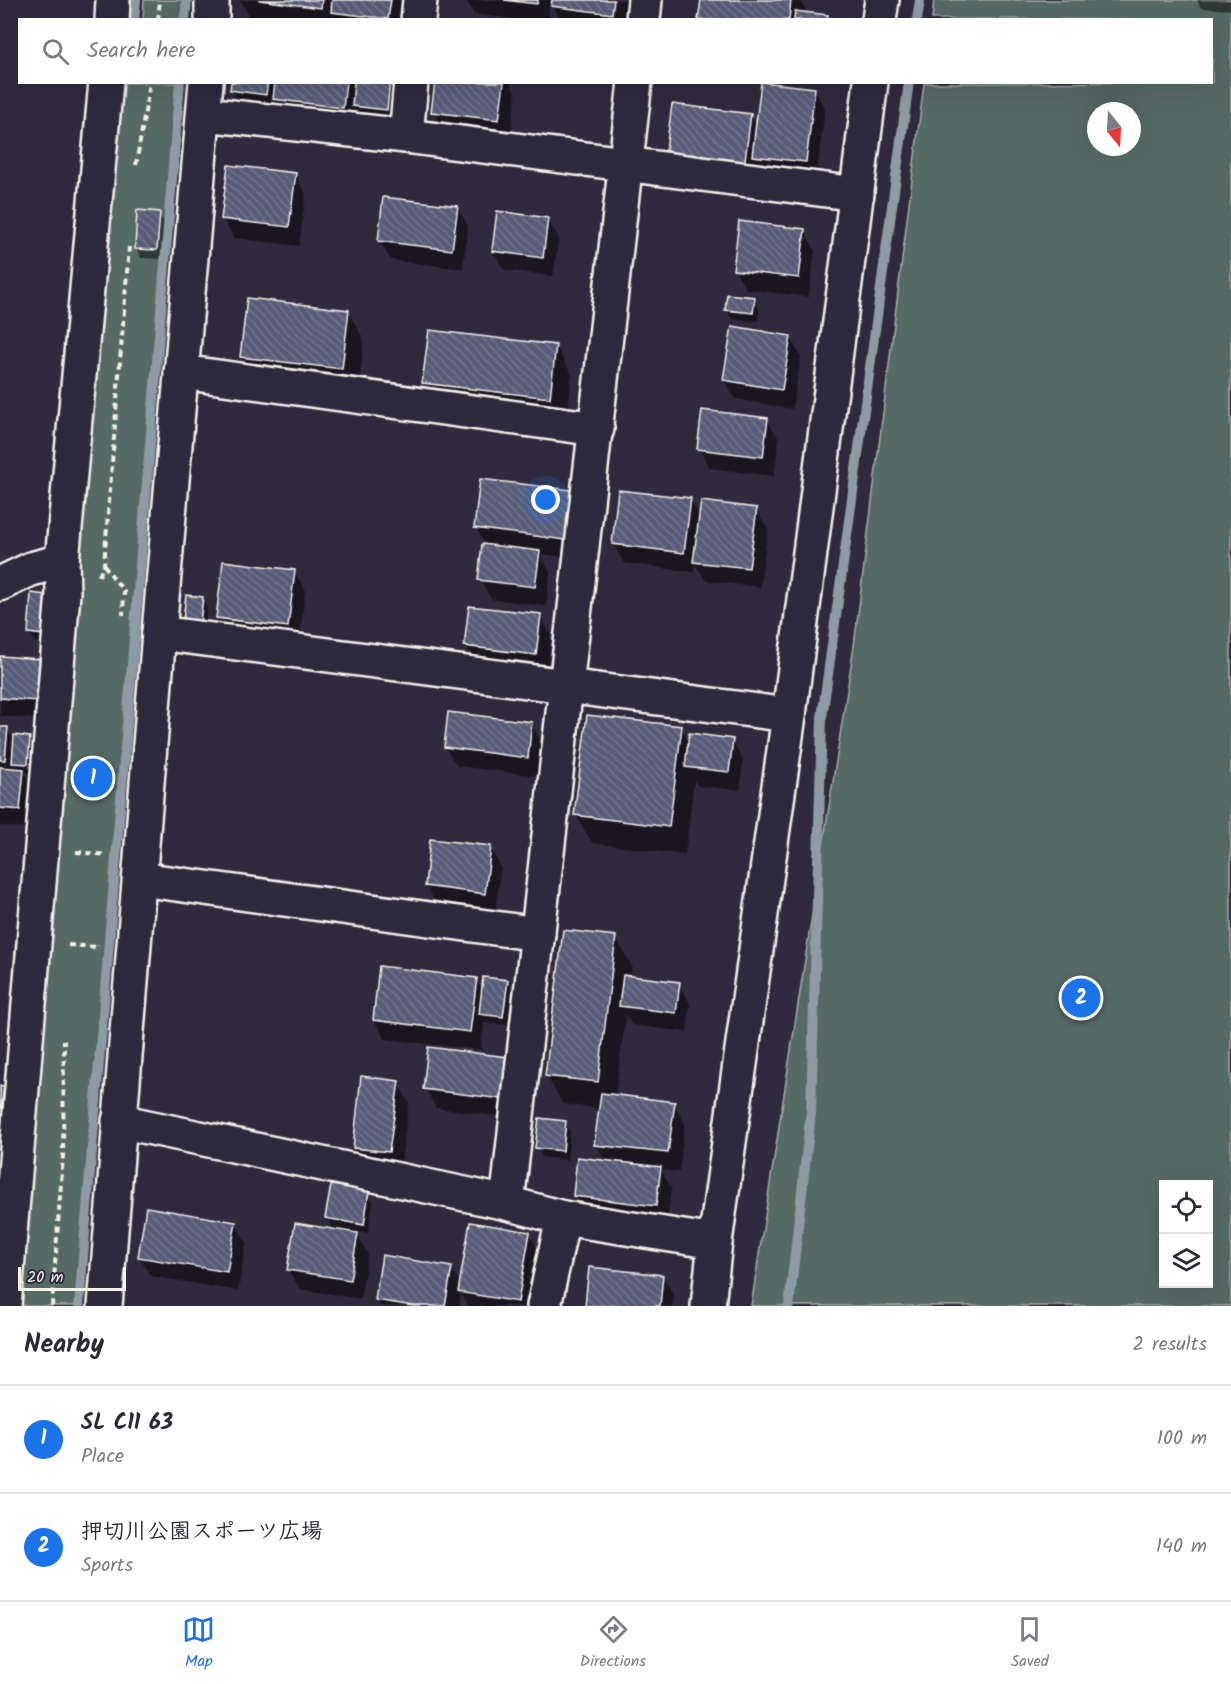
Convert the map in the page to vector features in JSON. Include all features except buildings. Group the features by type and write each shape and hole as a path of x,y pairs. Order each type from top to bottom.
{"street":[{"path":"112,18 113,0"},
{"path":"212,0 212,18"},
{"path":"418,18 420,0"},
{"path":"642,18 645,0"},
{"path":"879,18 882,0"},
{"path":"4,1306 4,1246 63,593 62,561 106,84"},
{"path":"405,136 411,84"},
{"path":"507,1203 635,84"},
{"path":"708,1306 789,715 871,84"},
{"path":"105,1306 205,98 405,136 857,194"},
{"path":"181,372 597,429"},
{"path":"0,584 31,569 62,561"},
{"path":"159,633 789,715"},
{"path":"140,879 538,934"},
{"path":"119,1121 507,1203 563,1218 715,1242"},
{"path":"544,1306 563,1218"}],"path":[{"path":"158,18 160,0"},
{"path":"104,565 124,592 122,616"},
{"path":"72,852 107,855 105,866"},
{"path":"65,945 98,947 99,936"}],"green space":[{"path":"144,0 183,0 181,18 143,18"},
{"path":"934,0 1231,0 1231,1306 751,1306 854,646 924,84 1213,84 1213,18 932,18"},
{"path":"121,84 176,84 76,1306 17,1306 77,562"}],"waterway":[{"path":"134,18 136,0"},
{"path":"185,18 187,0"},
{"path":"917,18 920,0"},
{"path":"79,1306 180,84"},
{"path":"789,1306 811,1112 822,718 909,84"}],"place":[{"name":"SL C11 63","path":"93,778"},
{"name":"押切川公園スポーツ広場","path":"1081,998"}]}
